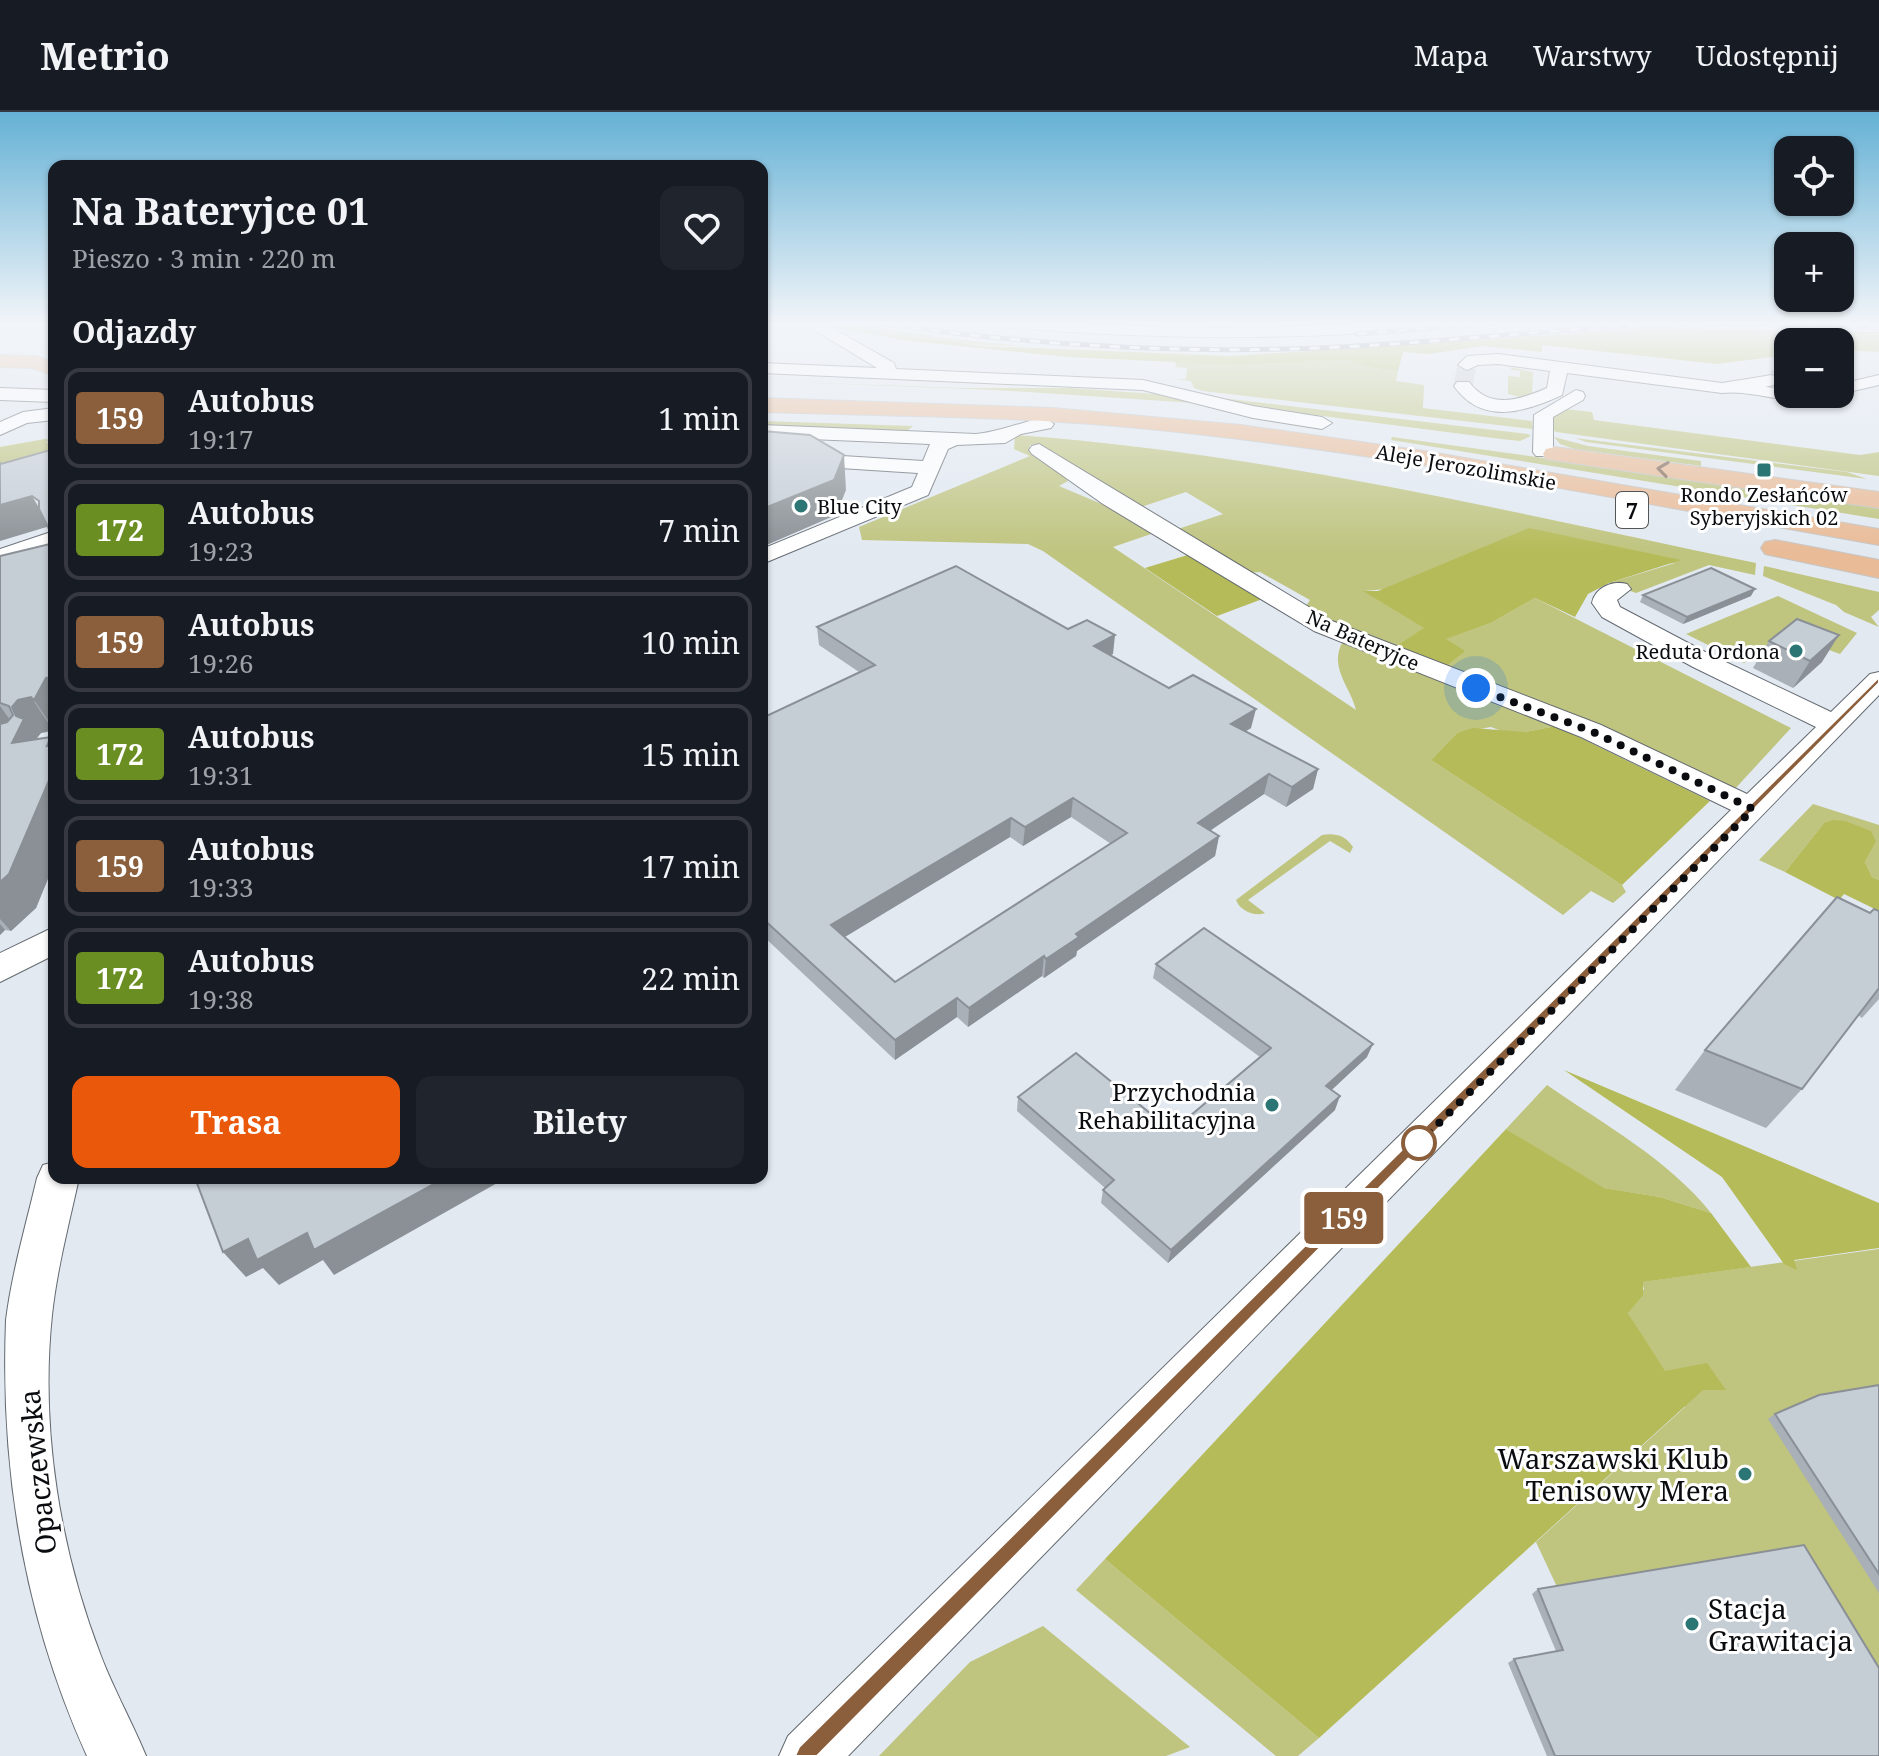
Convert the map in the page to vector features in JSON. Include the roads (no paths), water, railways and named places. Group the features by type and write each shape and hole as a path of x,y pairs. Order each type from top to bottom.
{"main road":[{"name":"Aleje Jerozolimskie","path":"985,399 1152,405 1322,423 1879,500"},
{"name":"Aleje Jerozolimskie","path":"1069,402 1335,436 1879,537"},
{"name":"Aleje Jerozolimskie","path":"768,405 1045,413 1265,436 1879,526"},
{"name":"7","path":"968,412 1044,424 1319,452 1879,555"},
{"name":"Aleje Jerozolimskie","path":"1212,441 1536,504"},
{"path":"1751,544 1879,569"}],"street":[{"path":"1208,399 1221,405 1322,423"},
{"path":"1474,399 1492,405 1521,404 1535,399"},
{"path":"1543,452 1543,415 1571,399"},
{"path":"7,432 48,416"},
{"path":"768,445 1005,437 1015,429 1044,424"},
{"path":"999,458 1005,450 1005,437"},
{"path":"768,555 921,491 939,446 954,439"},
{"path":"768,445 882,465 930,468"},
{"name":"Na Bateryjce","path":"1039,450 1111,499 1323,626 1591,731 1753,809"},
{"path":"0,557 48,540"},
{"path":"0,576 40,567"},
{"path":"1619,589 1605,597 1604,603 1611,612 1702,661 1835,725"},
{"path":"808,1756 1879,680"},
{"path":"0,969 48,942"},
{"name":"Opaczewska","path":"57,1184 36,1269 27,1339 27,1439 38,1537 58,1618 93,1709 117,1756"}],"place":[{"name":"Rondo Zesłańców Syberyjskich 02","path":"1764,470"},
{"name":"Blue City","path":"801,506"},
{"name":"Reduta Ordona","path":"1796,651"},
{"name":"Przychodnia Rehabilitacyjna","path":"1272,1105"},
{"name":"Warszawski Klub Tenisowy Mera","path":"1745,1474"},
{"name":"Stacja Grawitacja","path":"1692,1624"}]}
